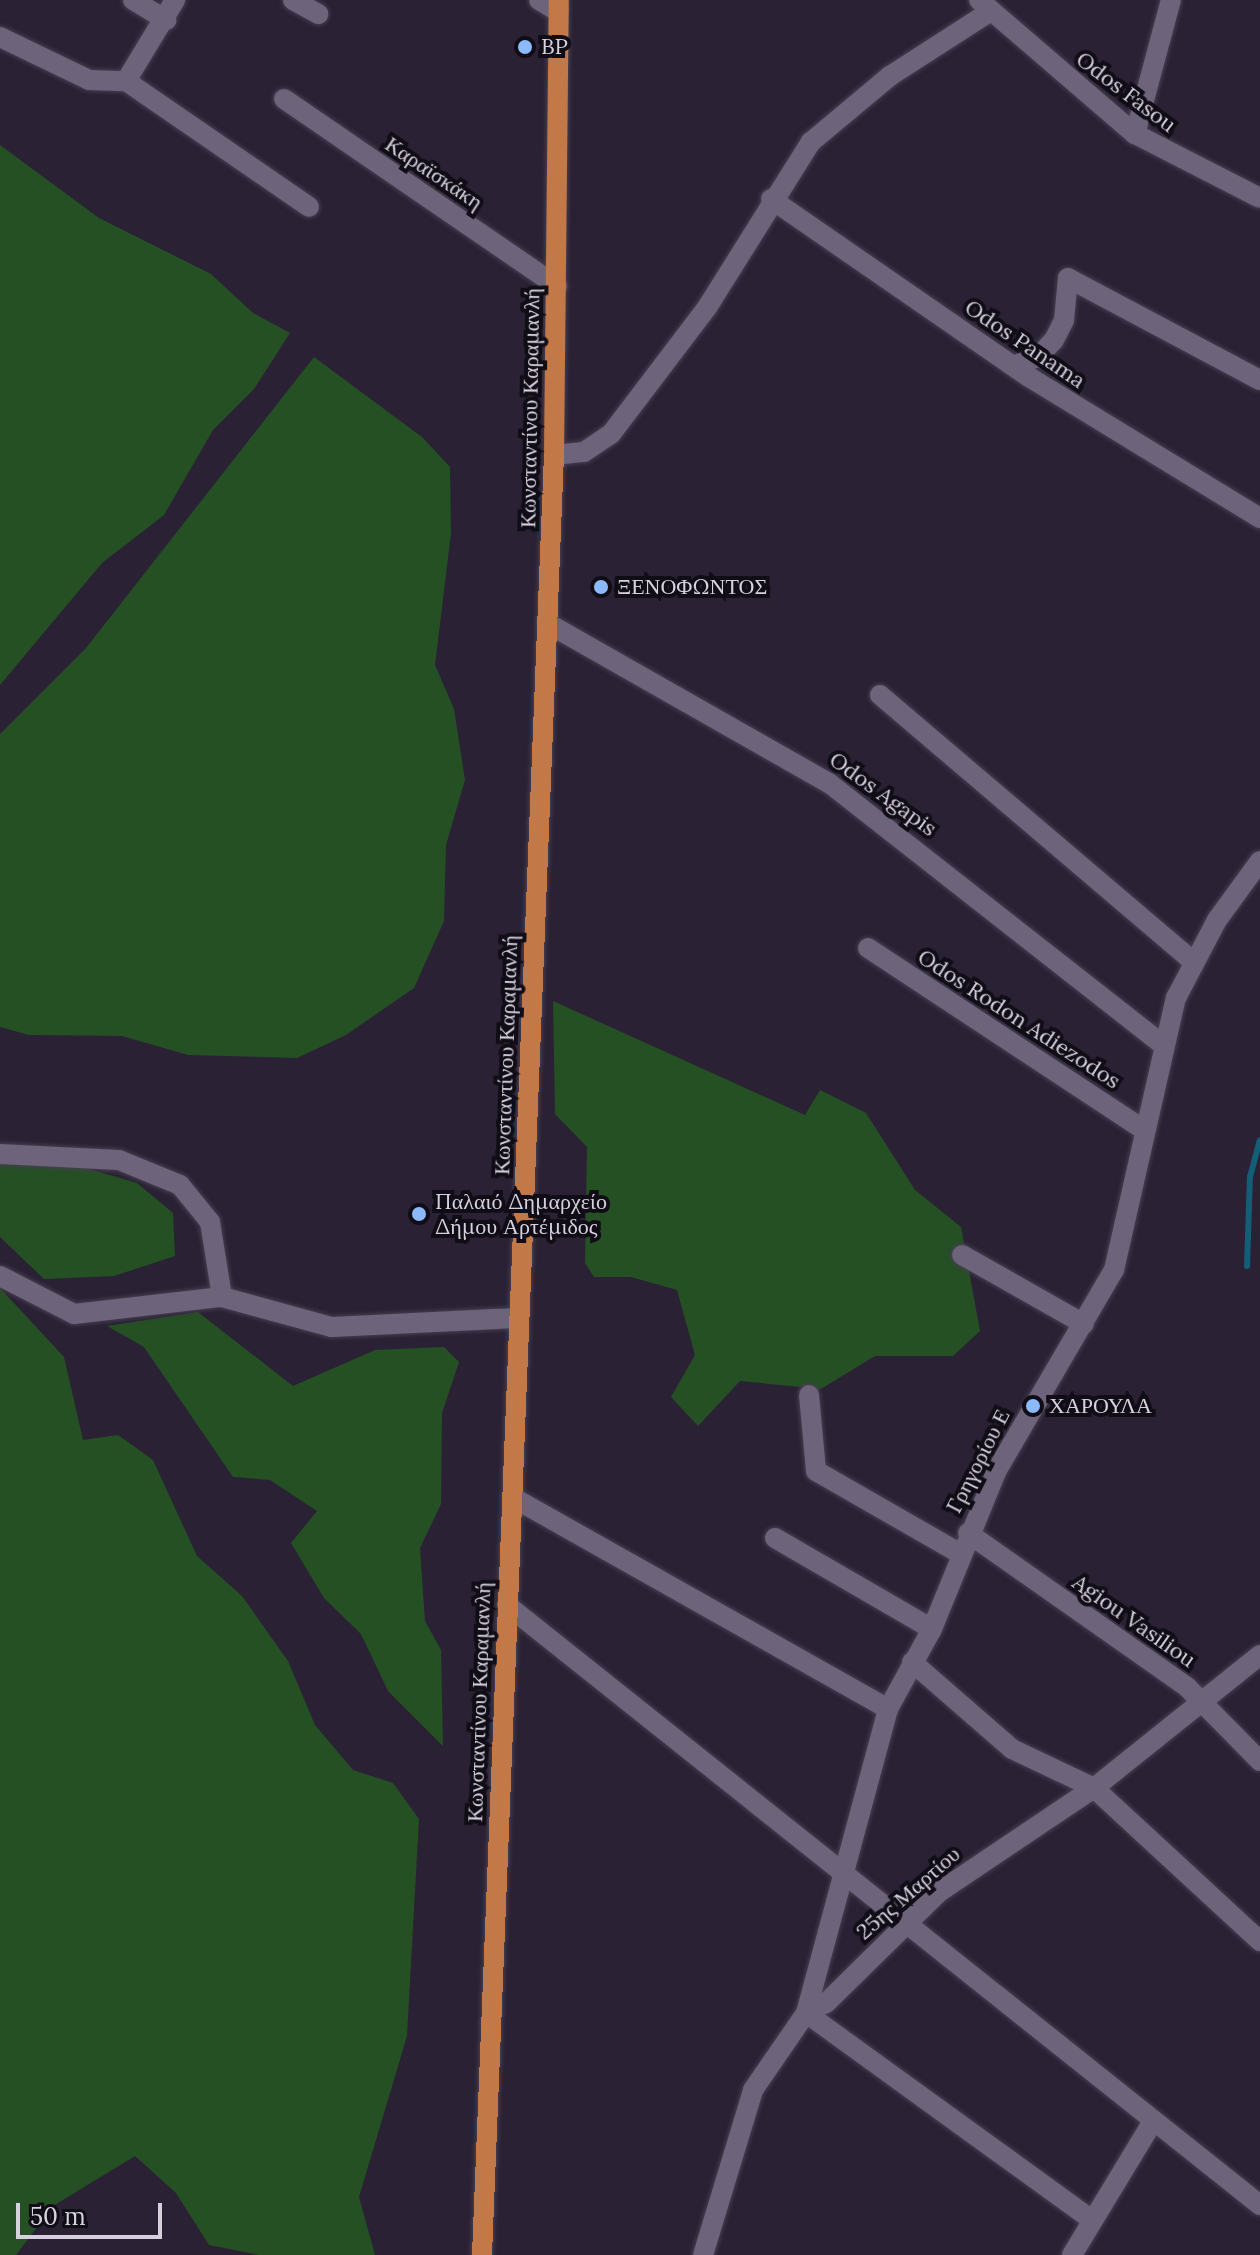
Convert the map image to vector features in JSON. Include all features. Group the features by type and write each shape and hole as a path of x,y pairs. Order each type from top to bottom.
{"main road":[{"name":"Κωνσταντίνου Καραμανλή","path":"482,2255 554,455 559,6"}],"street":[{"path":"133,0 166,20"},
{"path":"126,81 166,20 175,0"},
{"path":"293,0 318,14"},
{"path":"539,0 559,6"},
{"path":"1135,134 1171,0"},
{"path":"554,455 584,452 611,434 708,306 771,199 811,142 890,76 985,6"},
{"name":"Odos Fasou","path":"985,6 1135,134 1260,198"},
{"path":"0,37 89,80 126,81 309,207"},
{"name":"Καραϊσκάκη","path":"284,99 557,286"},
{"name":"Odos Panama","path":"771,199 1013,366 1260,518"},
{"path":"1013,366 1038,357 1054,340 1064,320 1068,278 1260,380"},
{"name":"Odos Agapis","path":"547,623 829,783 1163,1045"},
{"path":"880,695 1193,961"},
{"name":"Γρηγορίου Ε","path":"806,2013 848,1877 888,1709 932,1629 968,1533 1114,1270 1163,1045 1193,961 1260,861"},
{"name":"Odos Rodon Adiezodos","path":"868,948 1144,1130"},
{"path":"0,1154 119,1160 180,1185 210,1222 222,1297"},
{"path":"962,1255 1084,1324"},
{"path":"0,1276 74,1314 222,1297 332,1327 519,1318"},
{"path":"809,1395 816,1471 961,1554"},
{"path":"512,1497 888,1709"},
{"name":"Agiou Vasiliou","path":"968,1533 1202,1701 1260,1761"},
{"path":"775,1538 932,1629"},
{"path":"507,1605 1152,2123 1260,2205"},
{"name":"25ης Μαρτίου","path":"703,2255 753,2090 806,2013 826,2003 904,1922 984,1859 1094,1788 1260,1655"},
{"path":"912,1662 1012,1749 1094,1788 1260,1941"},
{"path":"806,2013 1092,2220"},
{"path":"1072,2255 1152,2123"}],"green space":[{"path":"0,145 99,218 211,274 253,313 290,333 254,389 213,430 164,515 102,563 0,685"},
{"path":"314,357 422,437 450,467 451,533 435,665 454,709 465,780 446,845 444,921 414,988 346,1035 297,1058 188,1055 122,1036 29,1035 0,1027 0,734 86,648"},
{"path":"553,1001 805,1115 820,1090 866,1113 915,1190 961,1227 980,1331 953,1356 875,1356 821,1389 740,1381 698,1426 671,1397 695,1355 677,1290 631,1277 594,1277 585,1263 587,1147 555,1114"},
{"path":"0,1160 72,1164 137,1183 173,1213 175,1256 114,1276 44,1279 0,1237"},
{"path":"0,1288 64,1357 83,1440 118,1435 153,1460 197,1556 242,1596 288,1661 315,1725 353,1770 393,1783 419,1819 407,2036 359,2197 375,2255 260,2255 209,2245 176,2193 135,2156 53,2206 16,2255 0,2255"},
{"path":"198,1312 293,1386 375,1350 444,1347 459,1362 442,1413 441,1504 420,1548 425,1621 441,1650 443,1746 388,1691 361,1634 324,1598 291,1543 317,1511 270,1480 233,1477 144,1347 107,1326"}],"waterway":[{"path":"1247,1266 1250,1177 1260,1140"}],"place":[{"name":"BP","path":"525,47"},
{"name":"ΞΕΝΟΦΩΝΤΟΣ","path":"601,587"},
{"name":"Παλαιό Δημαρχείο Δήμου Αρτέμιδος","path":"419,1214"},
{"name":"ΧΑΡΟΥΛΑ","path":"1033,1406"}]}
